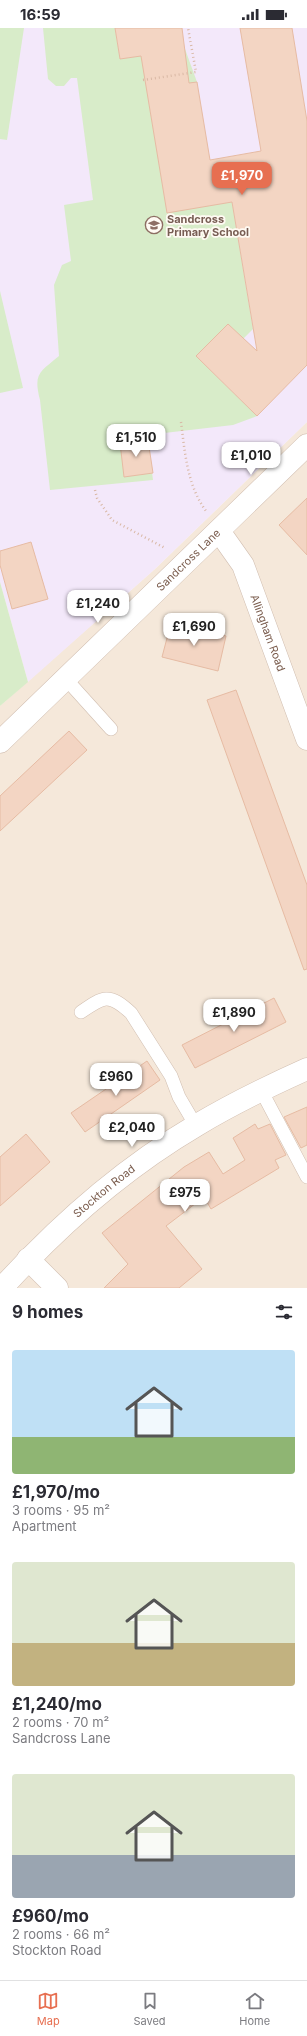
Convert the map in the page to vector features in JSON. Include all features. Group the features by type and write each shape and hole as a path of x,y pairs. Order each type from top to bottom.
{"street":[{"name":"Sandcross Lane","path":"0,742 220,531 307,445"},
{"name":"Allingham Road","path":"220,531 243,565 307,739"},
{"name":"Stockton Road","path":"2,1288 28,1259 93,1200 150,1156 196,1126 261,1090 307,1068"},
{"path":"28,1259 56,1288"}],"lane":[{"path":"66,678 111,729"},
{"path":"81,1012 98,1000 110,998 122,1004 131,1013 171,1076 179,1097 196,1126"},
{"path":"261,1090 307,1178"}],"path":[{"path":"143,80 196,72 188,28"},
{"path":"181,422 188,471 199,502 220,531"},
{"path":"95,490 97,498 112,520 160,546 192,557"}],"shaded area":[{"name":"Sandcross Primary School","path":"0,28 307,28 307,422 155,569 28,682 0,582"},
{"path":"307,422 307,1288 0,1288 0,706 155,569"}],"green space":[{"path":"0,28 24,28 7,140 0,139"},
{"path":"43,28 115,28 120,59 185,49 197,82 147,91 167,212 232,202 253,329 243,339 228,324 196,356 257,416 233,425 147,435 153,480 50,490 37,384 38,378 43,370 59,356 54,285 62,265 71,261 64,205 93,200 77,78 71,78 64,86 56,86 48,79"},
{"path":"0,291 23,388 0,393"},
{"path":"0,582 28,682 0,706"}],"building":[{"path":"115,28 182,28 189,83 197,82 210,160 261,151 240,28 292,28 307,121 307,365 257,416 196,356 228,324 257,351 232,202 167,213 141,56 120,59"},
{"path":"148,440 153,473 124,477 120,443"},
{"path":"307,498 307,555 279,525"},
{"path":"31,542 48,599 12,609 0,565 0,551"},
{"path":"171,623 226,636 218,671 162,657"},
{"path":"236,690 307,885 307,969 304,970 207,700"},
{"path":"69,731 87,750 0,831 0,796"},
{"path":"274,998 286,1022 195,1068 182,1045"},
{"path":"147,1061 160,1080 85,1132 71,1113"},
{"path":"307,1107 307,1145 301,1148 284,1117"},
{"path":"255,1124 258,1129 270,1124 286,1155 275,1160 279,1168 211,1209 204,1197 166,1226 202,1269 179,1288 104,1288 128,1264 102,1233 184,1167 209,1152 223,1174 245,1160 233,1138"},
{"path":"26,1134 50,1162 0,1206 0,1157"}],"place":[{"name":"Sandcross Primary School","path":"154,225"}]}
